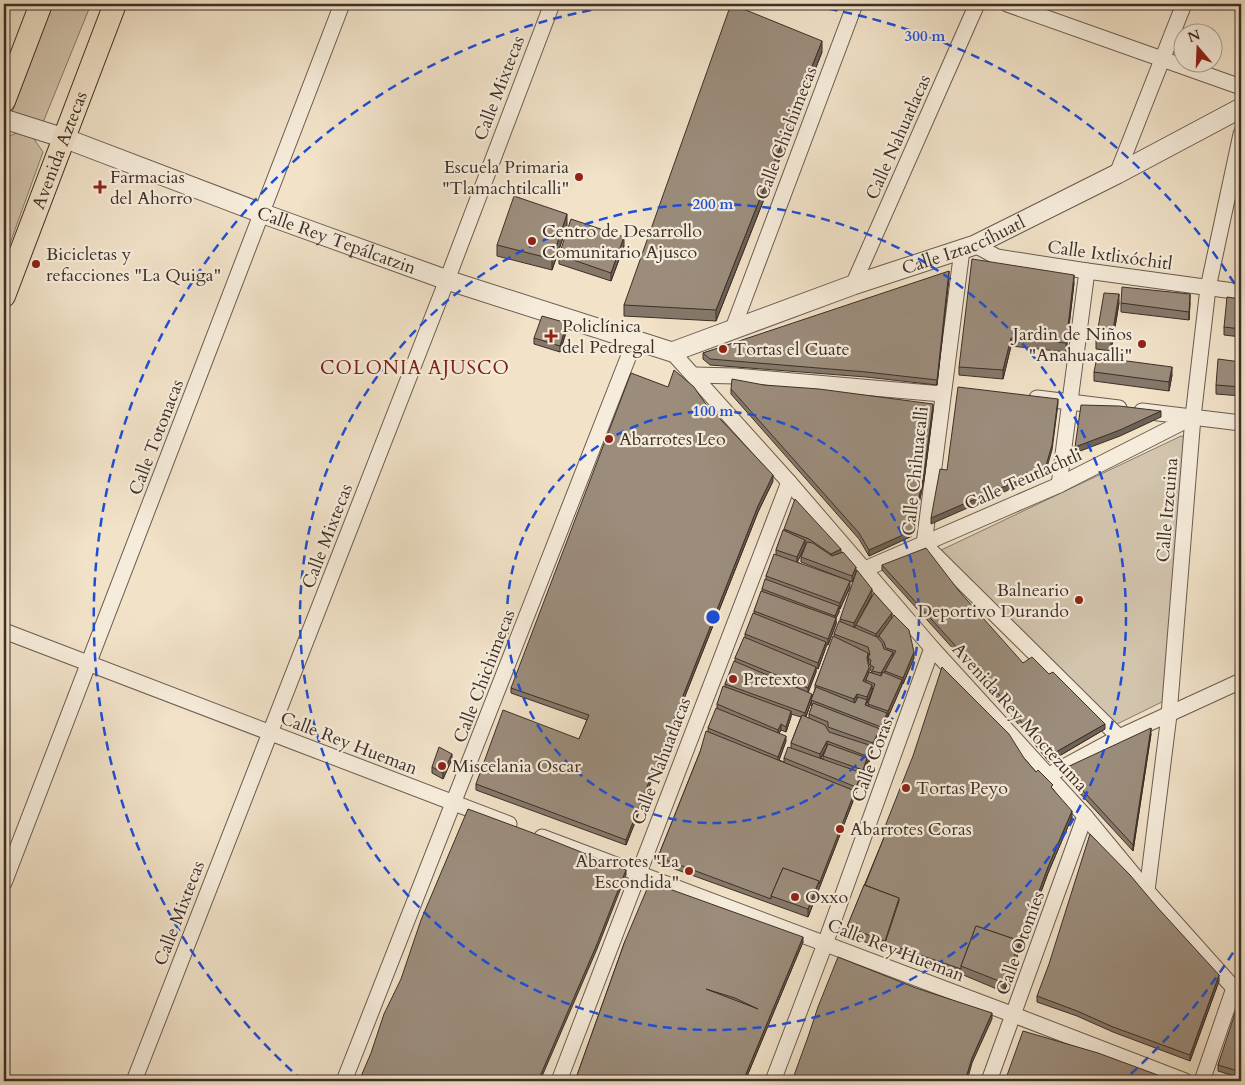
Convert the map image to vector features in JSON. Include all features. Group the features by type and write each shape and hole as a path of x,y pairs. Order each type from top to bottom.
{"main road":[{"path":"4,101 41,4"},
{"name":"Avenida Aztecas","path":"4,296 115,4"}],"street":[{"name":"Calle Totonacas","path":"4,883 342,4"},
{"name":"Calle Mixtecas","path":"134,1081 447,280 552,4"},
{"name":"Calle Chichimecas","path":"732,331 855,4"},
{"name":"Calle Nahuatlacas","path":"853,285 977,4"},
{"path":"1007,4 1241,87"},
{"path":"1117,174 1184,4"},
{"name":"Calle Iztaccíhuatl","path":"672,352 853,285 969,247 1117,174 1241,108"},
{"name":"Calle Rey Tepálcatzin","path":"4,119 64,138 447,280 672,352"},
{"name":"Calle Itzcuina","path":"1148,891 1169,715 1194,417 1208,288 1241,134"},
{"name":"Calle Ixtlixóchitl","path":"969,247 997,257 1087,272 1241,292"},
{"name":"Calle Chihuacalli","path":"969,247 943,390 924,544 1119,738"},
{"path":"1059,485 1087,272"},
{"name":"Calle Chichimecas","path":"344,1081 635,340"},
{"name":"Avenida Rey Moctezuma","path":"672,352 789,482 932,648 1085,816 1148,891 1238,992"},
{"path":"694,375 943,390 964,388"},
{"path":"1022,395 1241,423"},
{"name":"Calle Teutlachtli","path":"865,569 1059,485 1194,417"},
{"name":"Calle Nahuatlacas","path":"559,1081 789,482"},
{"name":"Calle Rey Hueman","path":"4,631 1185,1081"},
{"name":"Calle Coras","path":"773,1081 825,944 932,648"},
{"path":"1047,776 1119,738 1241,681"},
{"name":"Calle Otomíes","path":"990,1081 1085,816"},
{"path":"1202,1081 1238,992"}],"shaded area":[{"path":"53,4 91,4 42,125 9,120"},
{"path":"27,129 43,152 4,260 4,138"},
{"name":"Balneario Deportivo Durando","path":"1181,436 1185,437 1164,701 1111,727 937,552"}],"building":[{"path":"731,4 822,41 716,310 624,305"},
{"name":"Centro de Desarrollo Comunitario Ajusco","path":"514,196 567,214 552,259 497,245"},
{"path":"571,219 624,237 611,273 559,255"},
{"path":"972,259 1074,275 1066,343 1011,338 1003,370 959,367"},
{"path":"949,271 937,380 710,359 703,353"},
{"path":"1122,287 1190,294 1189,312 1121,303"},
{"path":"1104,293 1119,294 1111,342 1096,340"},
{"path":"1227,297 1241,299 1241,329 1224,327"},
{"name":"Policlínica del Pedregal","path":"542,316 567,323 560,346 534,338"},
{"path":"1097,357 1172,367 1169,382 1094,372"},
{"path":"1218,359 1241,362 1241,387 1216,385"},
{"path":"674,370 694,387 705,403 773,475 758,506 626,840 476,784 503,710 579,739 589,715 511,688 631,373 668,387"},
{"path":"732,379 764,385 819,389 933,404 924,474 912,531 869,550 859,533 731,389"},
{"path":"958,387 1058,399 1052,445 1045,469 931,518 940,469 947,470"},
{"path":"1081,405 1119,406 1161,411 1120,430 1075,447"},
{"path":"795,499 841,549 831,554 809,539 784,529"},
{"path":"783,530 805,540 797,557 776,550"},
{"path":"807,542 813,543 832,556 843,552 856,567 852,576 801,557"},
{"path":"926,548 959,591 1023,663 1032,657 1049,674 1053,672 1105,724 1049,756 993,687 882,565"},
{"path":"774,554 850,581 840,603 766,576"},
{"path":"857,570 872,589 854,623 840,619"},
{"path":"765,579 839,606 835,616 762,589"},
{"path":"761,591 836,618 828,639 754,611"},
{"path":"874,593 892,613 876,634 856,625"},
{"path":"753,613 826,642 818,663 745,634"},
{"path":"894,615 909,630 914,652 903,678 885,671 896,651 886,648 879,636"},
{"path":"839,621 877,637 884,649 893,652 881,673 872,671 874,667 870,665 871,660 868,658 870,654 868,647 834,634"},
{"path":"833,636 868,653 869,668 863,681 872,685 867,697 857,694 854,699 815,685"},
{"path":"744,637 816,667 808,688 735,658"},
{"path":"734,661 812,694 805,713 725,684"},
{"path":"942,667 1009,734 1024,758 1036,772 1038,770 1053,785 1051,787 1072,811 1048,867 1020,943 1020,941 976,926 961,969 885,943 899,898 865,885 887,830 884,829 913,756"},
{"path":"869,672 881,676 883,672 902,680 888,711 868,704 875,684 866,680"},
{"path":"723,686 791,711 786,727 781,724 778,730 717,704"},
{"path":"816,687 855,703 858,697 867,700 865,705 887,713 881,727 811,700"},
{"path":"813,703 880,729 873,743 828,727 828,722 809,714"},
{"path":"716,708 786,736 778,757 708,728"},
{"path":"802,715 825,725 829,732 872,746 869,757 827,741 820,754 791,743"},
{"path":"1151,728 1133,845 1063,769"},
{"path":"706,731 855,791 819,884 819,881 783,868 771,899 658,857 700,752"},
{"path":"828,744 867,758 863,770 823,756"},
{"name":"Miscelania Oscar","path":"439,747 452,754 443,773 432,767"},
{"path":"788,747 862,773 856,787 784,758"},
{"path":"468,809 626,870 597,944 538,1081 359,1081 384,1014 401,979 421,920"},
{"path":"1090,834 1130,875 1219,975 1190,1055 1113,1027 1037,996"},
{"name":"Oxxo","path":"783,868 819,881 808,909 771,896"},
{"path":"650,882 803,937 743,1081 575,1081 625,941","holes":["706,989 735,998 758,1009"]},
{"path":"864,885 899,898 885,941 847,927"},
{"path":"976,926 1020,941 1004,983 961,966"},
{"path":"838,957 916,988 992,1013 972,1058 965,1081 792,1081"},
{"path":"1239,1001 1241,1004 1241,1072 1218,1065"},
{"path":"1023,1031 1098,1053 1174,1081 1005,1081"}],"place":[{"name":"Escuela Primaria \"Tlamachtilcalli\"","path":"579,177"},
{"name":"Farmacias del Ahorro","path":"100,187"},
{"name":"Centro de Desarrollo Comunitario Ajusco","path":"532,241"},
{"name":"Bicicletas y refacciones \"La Quiga\"","path":"36,264"},
{"name":"Policlínica del Pedregal","path":"551,336"},
{"name":"Jardin de Niños \"Anahuacalli\"","path":"1142,344"},
{"name":"Tortas el Cuate","path":"723,349"},
{"name":"Abarrotes Leo","path":"609,439"},
{"name":"Balneario Deportivo Durando","path":"1079,600"},
{"name":"Pretexto","path":"733,679"},
{"name":"Miscelania Oscar","path":"442,766"},
{"name":"Tortas Peyo","path":"906,788"},
{"name":"Abarrotes Coras","path":"840,829"},
{"name":"Abarrotes \"La Escondida\"","path":"689,871"},
{"name":"Oxxo","path":"795,897"}],"district":[{"name":"COLONIA AJUSCO","path":"415,367"}]}
